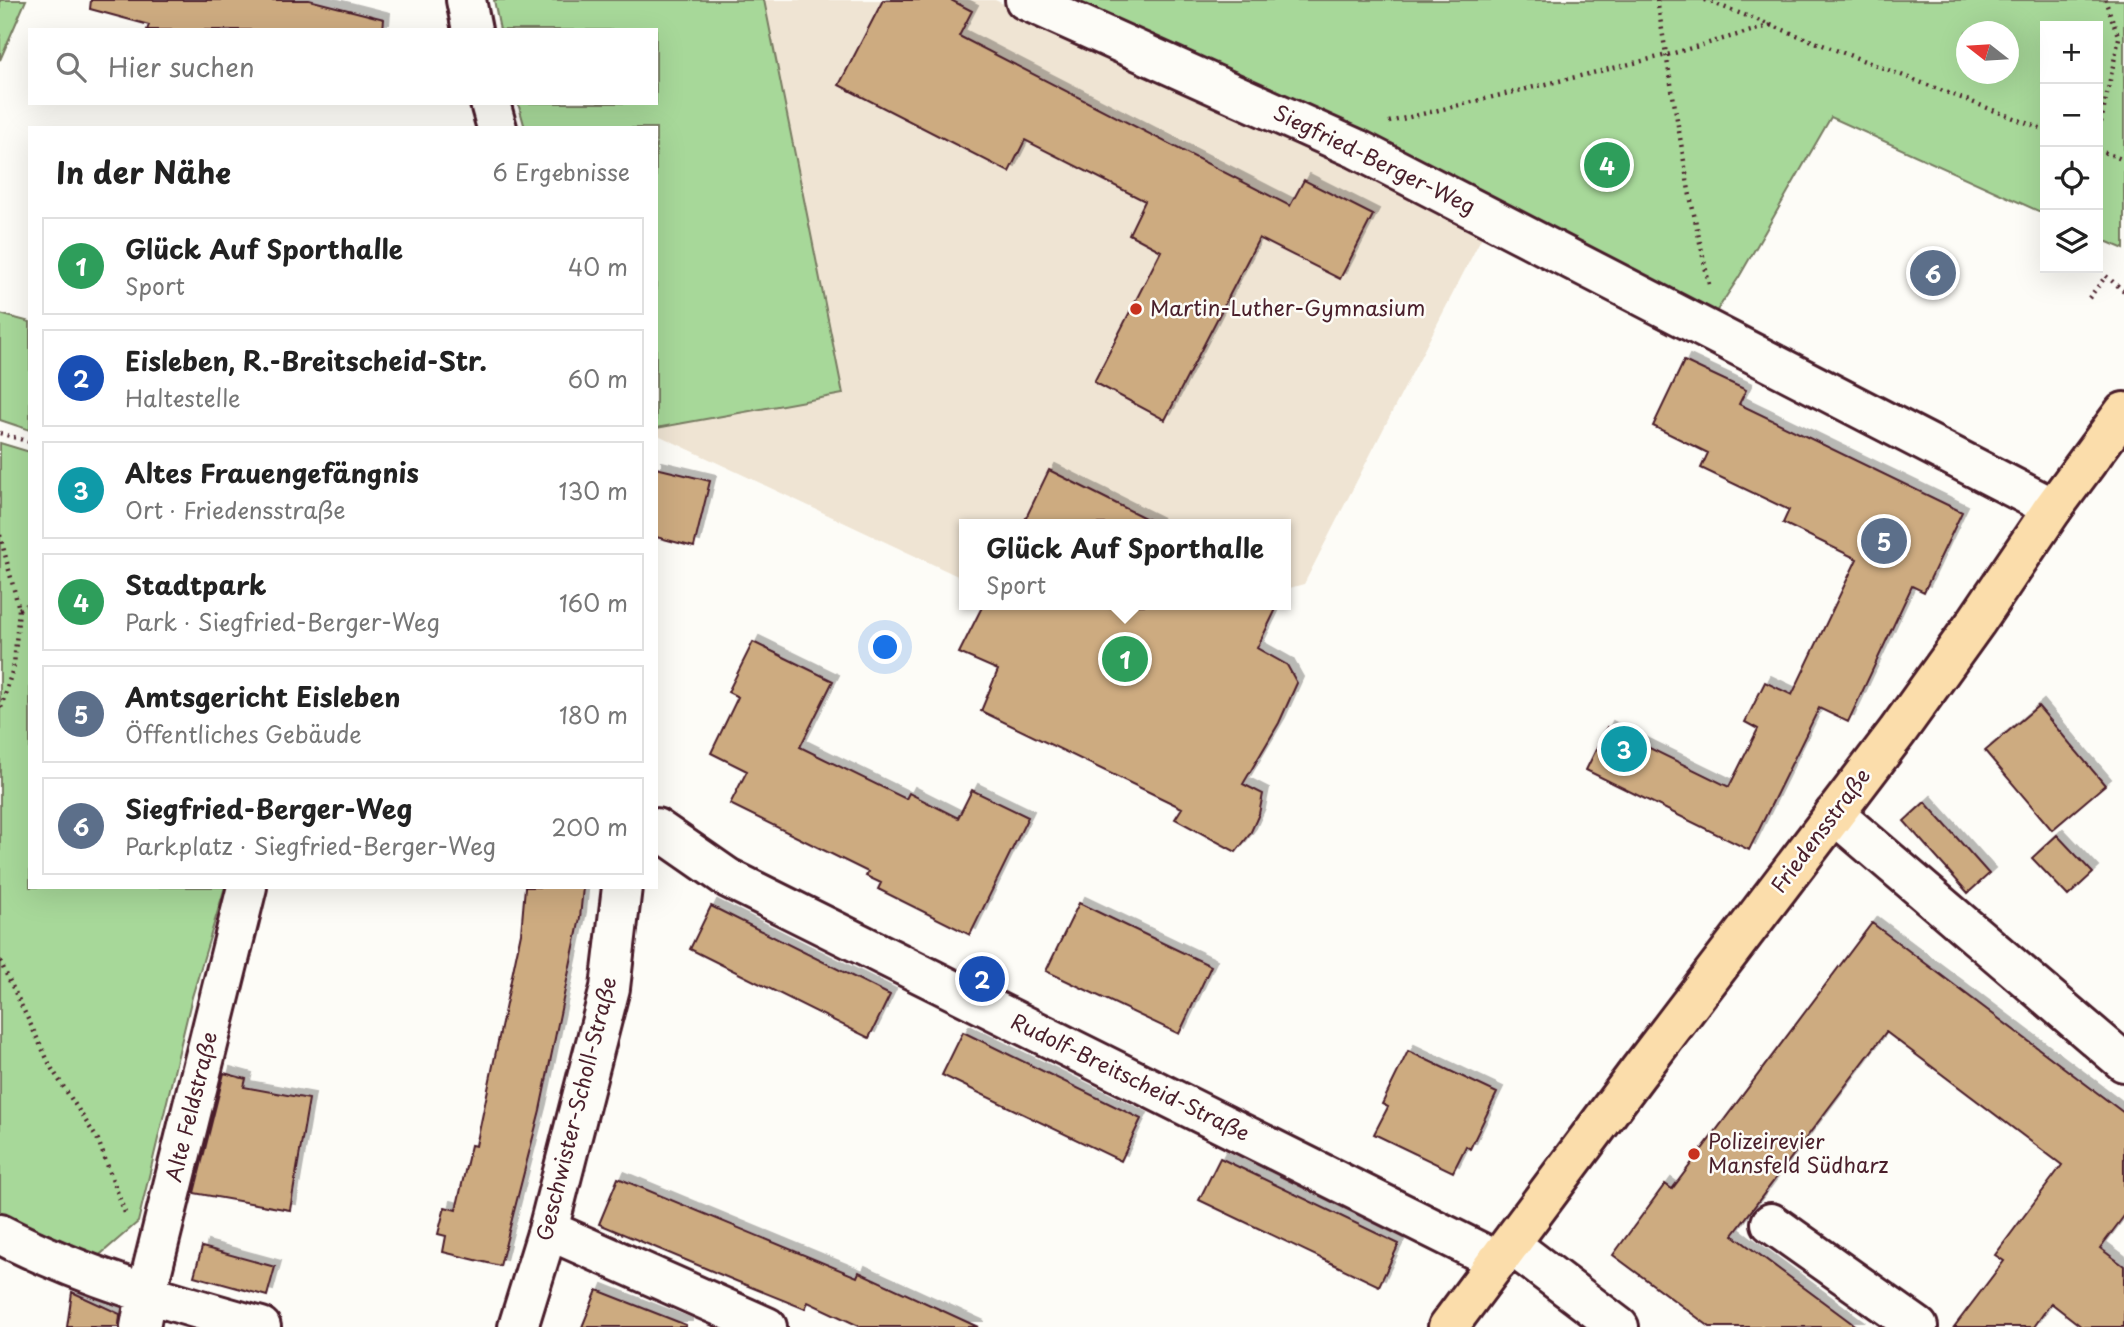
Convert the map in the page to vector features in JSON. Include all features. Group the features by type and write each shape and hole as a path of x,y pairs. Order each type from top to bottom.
{"main road":[{"name":"Friedensstraße","path":"1448,1327 1897,732 2053,508 2124,412"}],"street":[{"path":"466,0 472,28"},
{"name":"Siegfried-Berger-Weg","path":"1025,0 1330,137 1720,334 2053,508"},
{"path":"491,105 496,126"},
{"path":"1834,814 2124,1062"},
{"name":"Rudolf-Breitscheid-Straße","path":"658,829 728,878 1504,1253"},
{"name":"Alte Feldstraße","path":"143,1311 247,889"},
{"name":"Geschwister-Scholl-Straße","path":"518,1327 548,1230 610,988 622,889"},
{"path":"1771,1223 1918,1327"},
{"path":"548,1230 767,1327"},
{"path":"0,1234 143,1311 261,1327"},
{"path":"1504,1253 1619,1327"}],"path":[{"path":"1657,0 1692,204 1720,334"},
{"path":"1705,0 1719,3 2040,128"},
{"path":"2103,113 2119,38 2105,0"},
{"path":"1330,137 1667,55 1772,25"},
{"path":"2103,152 2124,160"},
{"path":"2089,298 2106,276 2124,291"},
{"path":"0,433 28,441"},
{"path":"0,535 19,609 14,665 0,711"},
{"path":"19,609 28,605"},
{"path":"0,961 52,1069 97,1140 124,1210 126,1223"}],"shaded area":[{"name":"Martin-Luther-Gymnasium","path":"764,0 995,0 1488,225 1304,584 1291,588 1291,519 1147,519 1050,470 1026,519 959,519 959,577 658,435 658,428 843,394"}],"green space":[{"path":"0,0 26,0 0,60"},
{"path":"494,0 764,0 843,394 658,428 658,126 524,126 519,105 658,105 658,28 500,28"},
{"path":"1073,0 2124,0 2124,249 2103,240 2103,21 2040,21 2040,212 1831,117 1739,277 1712,318 1537,227"},
{"path":"0,314 28,321 28,429 0,420"},
{"path":"0,443 28,451 28,889 224,889 192,997 138,1222 95,1259 0,1221"}],"building":[{"path":"91,0 309,0 384,19 383,28 148,28 149,25 90,9"},
{"path":"883,0 951,0 972,11 959,36 1290,206 1304,180 1373,215 1340,279 1259,238 1165,420 1094,382 1161,251 1129,234 1145,201 1025,140 1009,172 839,85"},
{"path":"1684,361 1746,390 1739,404 1962,512 1924,592 1912,586 1848,722 1819,708 1749,850 1586,770 1607,727 1729,787 1758,729 1745,722 1765,682 1792,695 1857,559 1783,523 1789,510 1701,468 1708,453 1653,426"},
{"path":"658,468 710,481 694,547 658,538"},
{"path":"1049,470 1147,519 1025,519"},
{"path":"980,610 1276,610 1257,648 1287,665 1297,683 1279,723 1243,784 1263,794 1259,814 1250,834 1236,852 1175,819 1182,808 981,711 998,670 959,653"},
{"path":"753,642 833,681 800,747 906,799 909,793 958,818 972,790 1028,817 970,935 878,889 881,883 866,876 868,872 730,804 747,771 711,753 738,697 728,692"},
{"path":"2038,706 2105,785 2052,830 1985,751"},
{"path":"1925,802 1989,874 1968,893 1904,821"},
{"path":"2057,835 2093,873 2068,896 2032,858"},
{"path":"525,889 583,889 580,918 540,1110 500,1266 443,1252 446,1236 438,1234 445,1207 456,1210 471,1145 476,1146 521,933"},
{"path":"1079,903 1211,966 1179,1034 1046,971"},
{"path":"711,906 890,995 869,1038 690,949"},
{"path":"1872,923 2124,1113 2124,1216 2100,1248 2124,1266 2124,1327 2082,1327 2051,1303 2034,1327 1954,1327 2004,1261 1995,1255 2062,1165 1886,1032 1733,1235 1857,1327 1710,1327 1613,1255 1665,1184 1672,1189"},
{"path":"963,1032 1141,1119 1121,1161 942,1075"},
{"path":"1408,1051 1497,1093 1470,1149 1466,1146 1453,1172 1374,1134 1388,1107 1382,1104"},
{"path":"224,1073 246,1079 244,1087 309,1099 290,1210 194,1193"},
{"path":"1220,1158 1399,1244 1379,1286 1199,1200"},
{"path":"618,1178 857,1277 859,1272 978,1327 861,1327 808,1302 805,1309 736,1281 599,1224"},
{"path":"202,1247 275,1267 267,1296 194,1276"},
{"path":"597,1290 686,1325 686,1327 582,1327"},
{"path":"72,1292 120,1314 119,1327 67,1327"}],"place":[{"name":"Stadtpark","path":"1607,165"},
{"name":"Siegfried-Berger-Weg","path":"1933,273"},
{"name":"Martin-Luther-Gymnasium","path":"1136,309"},
{"name":"Amtsgericht Eisleben","path":"1884,541"},
{"name":"Glück Auf Sporthalle","path":"1125,659"},
{"name":"Altes Frauengefängnis","path":"1624,749"},
{"name":"Eisleben, R.-Breitscheid-Str.","path":"982,979"},
{"name":"Polizeirevier Mansfeld Südharz","path":"1694,1154"}]}
